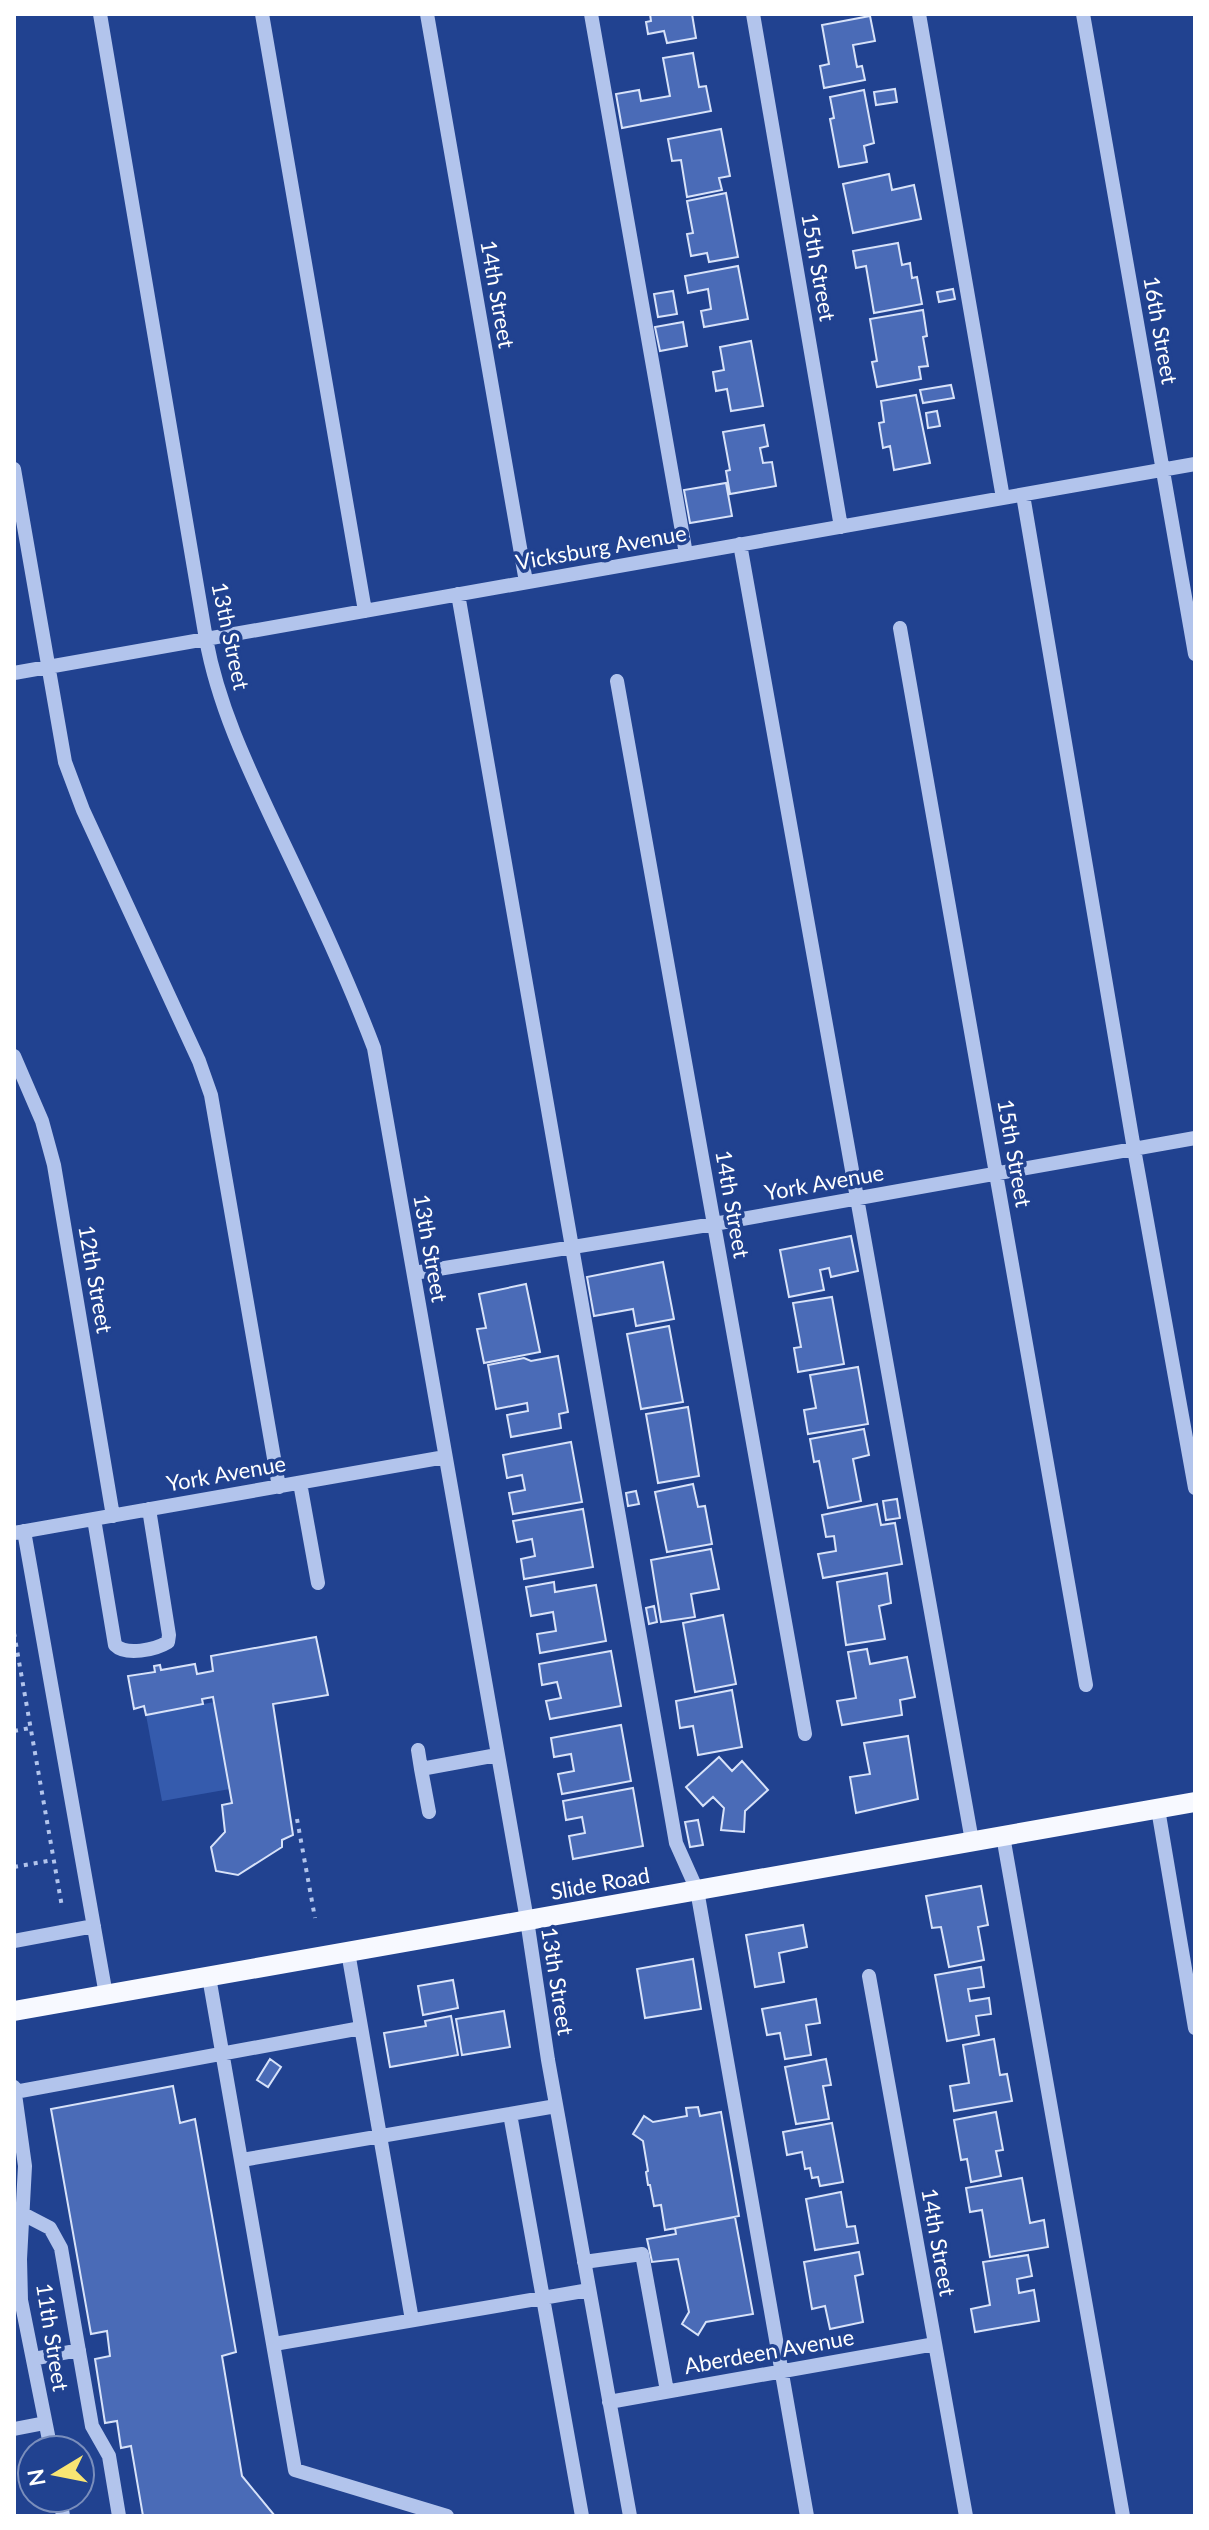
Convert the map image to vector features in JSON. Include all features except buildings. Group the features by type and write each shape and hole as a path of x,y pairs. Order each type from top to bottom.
{"main road":[{"name":"Slide Road","path":"14,2011 1195,1802"}],"street":[{"name":"13th Street","path":"100,14 206,639 219,694 238,747 346,975 374,1048 527,1920 556,2106 630,2516"},
{"path":"262,14 365,611"},
{"name":"14th Street","path":"427,14 526,582"},
{"path":"591,14 686,554"},
{"name":"15th Street","path":"753,14 841,527"},
{"path":"919,14 1003,498"},
{"name":"16th Street","path":"1083,14 1195,654"},
{"name":"Vicksburg Avenue","path":"14,673 1195,464"},
{"path":"14,469 65,762 83,810 199,1061 211,1095 279,1487"},
{"path":"1023,495 1195,1488"},
{"path":"740,544 972,1841"},
{"path":"458,594 676,1843 697,1890 807,2516"},
{"name":"15th Street","path":"900,628 1086,1685"},
{"name":"14th Street","path":"617,681 805,1734"},
{"name":"12th Street","path":"14,1056 42,1121 54,1165 113,1516"},
{"name":"York Avenue","path":"414,1273 714,1224 1195,1138"},
{"name":"York Avenue","path":"19,1532 445,1457"},
{"path":"300,1483 318,1583"},
{"path":"94,1519 115,1645 126,1651 162,1645 168,1642 169,1635 149,1509"},
{"path":"19,1532 106,1995"},
{"path":"418,1750 429,1812"},
{"path":"421,1769 497,1755"},
{"path":"1158,1809 1195,2028"},
{"path":"1003,1836 1123,2516"},
{"path":"14,1941 94,1926"},
{"path":"348,1952 412,2320"},
{"name":"14th Street","path":"869,1976 966,2516"},
{"path":"209,1977 295,2470 447,2516"},
{"path":"14,2090 361,2028"},
{"name":"11th Street","path":"14,2090 25,2166 18,2300 47,2434"},
{"path":"242,2160 556,2106"},
{"path":"510,2114 582,2516"},
{"path":"23,2214 43,2223 57,2237 92,2426 109,2456 119,2516"},
{"path":"584,2262 642,2254 667,2391"},
{"path":"274,2344 589,2290"},
{"name":"Aberdeen Avenue","path":"609,2402 935,2344"},
{"path":"33,2359 79,2350"},
{"path":"14,2429 45,2423"}],"path":[{"path":"14,1633 62,1907"},
{"path":"14,1731 30,1728"},
{"path":"297,1819 315,1918"},
{"path":"14,1867 53,1860"}],"shaded area":[{"path":"214,1702 230,1789 162,1801 146,1715"}]}
